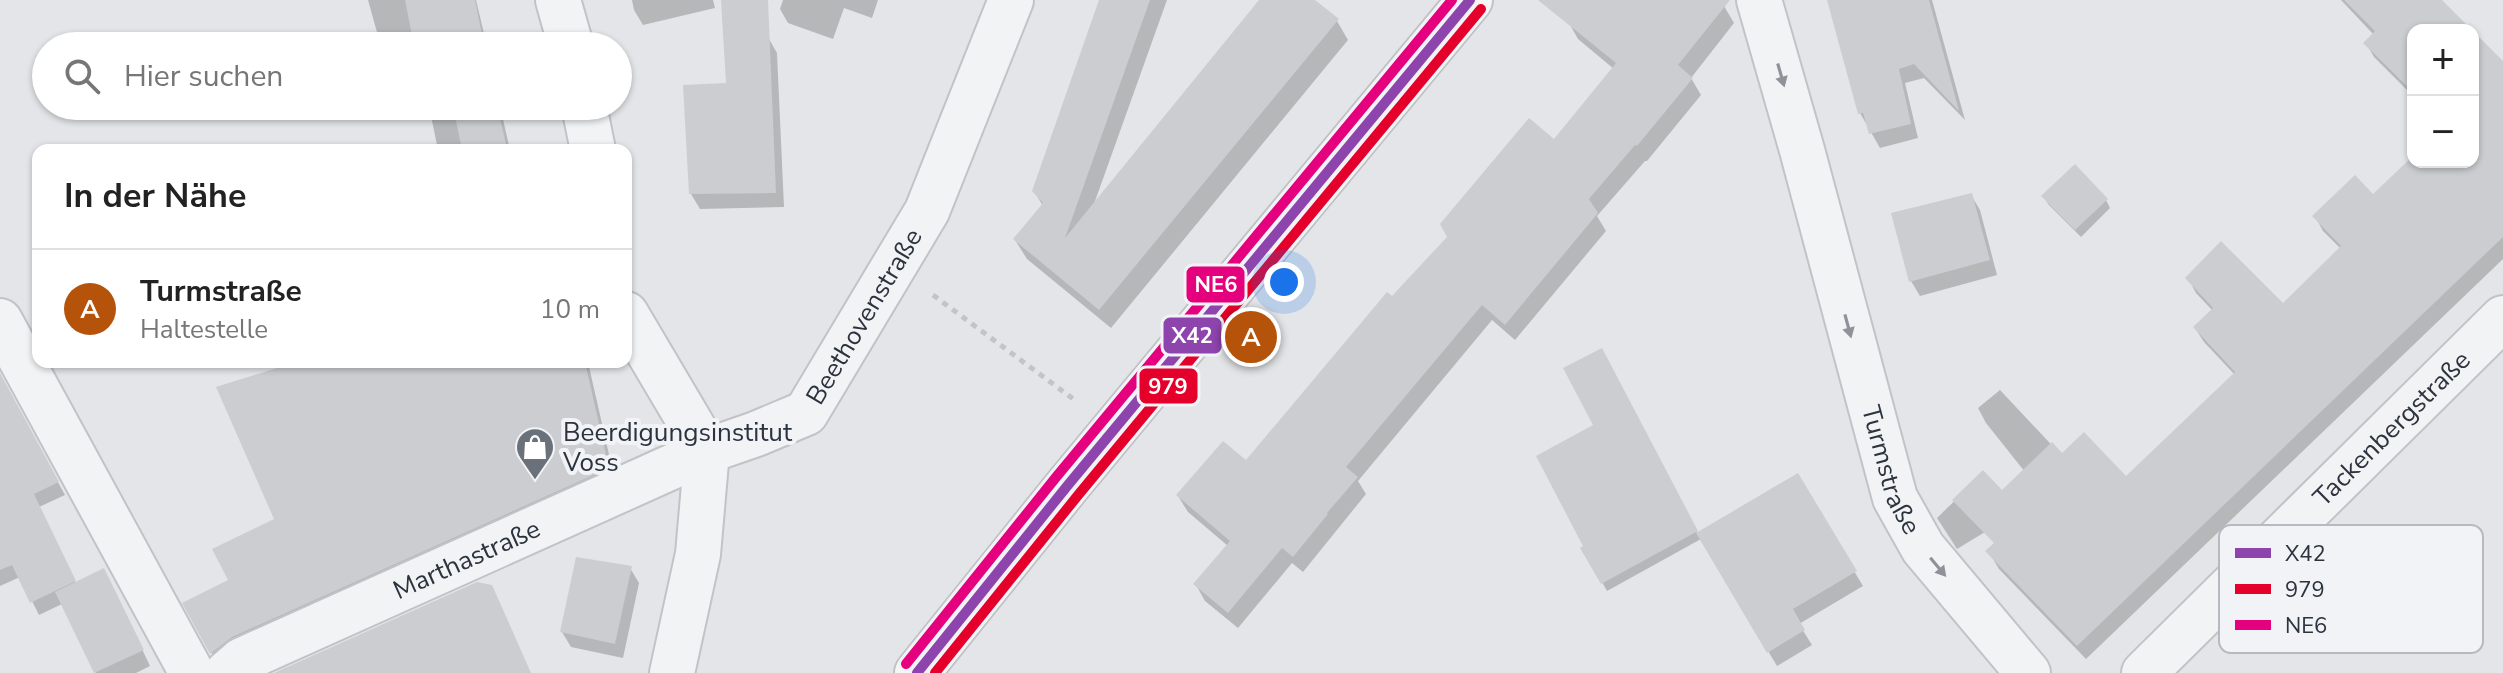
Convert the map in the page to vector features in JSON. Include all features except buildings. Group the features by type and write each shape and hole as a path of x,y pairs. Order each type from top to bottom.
{"main road":[{"path":"917,673 1114,429 1470,0"}],"street":[{"path":"558,0 567,32"},
{"name":"Beethovenstraße","path":"707,451 806,413 927,211 1011,0"},
{"name":"Turmstraße","path":"1759,0 1895,498 1923,548 2028,673"},
{"path":"587,120 592,144"},
{"name":"Tackenbergstraße","path":"2294,525 2503,318"},
{"path":"0,321 192,673"},
{"path":"632,324 707,451 698,554 672,673"},
{"name":"Marthastraße","path":"227,673 242,660 707,451"},
{"name":"Tackenbergstraße","path":"2144,673 2219,599"}],"path":[{"path":"894,265 1114,429"}],"transit line":[{"name":"NE6","path":"906,664 1057,476 1452,0"},
{"name":"X42","path":"917,673 1068,485 1470,0"},
{"name":"979","path":"935,673 1079,494 1481,9"}],"place":[{"name":"Turmstraße","path":"1251,337"},
{"name":"Beerdigungsinstitut Voss","path":"535,481"}]}
